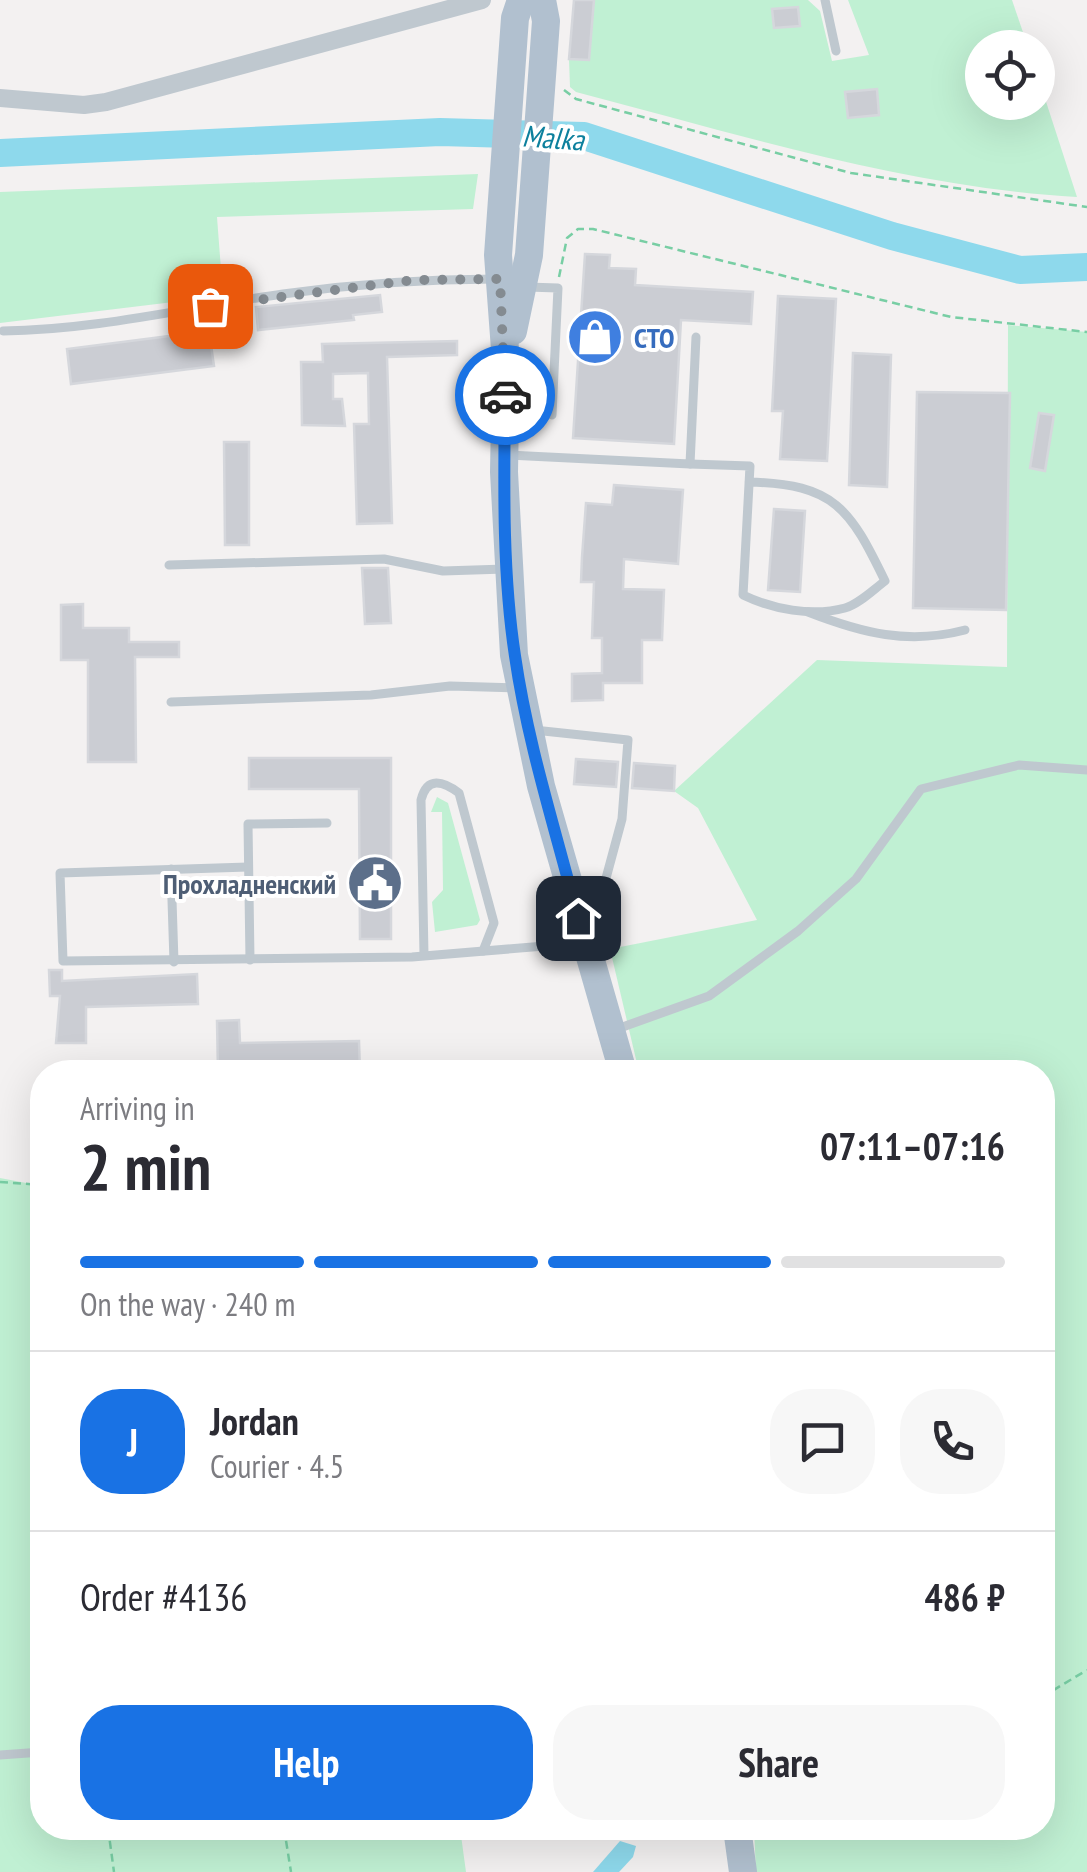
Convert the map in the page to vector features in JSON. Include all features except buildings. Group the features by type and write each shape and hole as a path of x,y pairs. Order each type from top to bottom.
{"main road":[{"path":"518,9 504,455 509,568 521,688 530,730 585,948 620,1060"},
{"path":"507,273 529,256 544,11"},
{"path":"739,1840 743,1872"}],"street":[{"path":"0,98 84,106 106,102 481,0"}],"lane":[{"path":"826,0 836,51"},
{"path":"3,332 60,330 285,294 507,273 558,288 552,414"},
{"path":"690,464 696,337"},
{"path":"504,455 750,466 743,595 764,605 805,611 882,636 932,639 965,630"},
{"path":"750,482 806,487 839,502 860,530 885,581 848,608 805,611"},
{"path":"170,565 384,559 443,571 509,568"},
{"path":"171,702 371,695 450,686 521,688"},
{"path":"248,867 60,873 61,951 67,964 424,956 585,948 622,819 628,740 530,730"},
{"path":"614,1030 709,996 798,931 856,879 921,789 1019,765 1086,772"},
{"path":"424,956 421,800 424,788 432,783 445,782 459,793 494,924 483,951"},
{"path":"250,960 248,824 327,822"},
{"path":"171,869 174,962"},
{"path":"0,1755 30,1753"}],"path":[{"path":"561,78 561,88 576,99 851,173 1087,207"},
{"path":"558,288 567,238 578,230 594,229 952,317 1087,332"},
{"path":"0,1182 30,1184"},
{"path":"1055,1689 1087,1670"},
{"path":"110,1840 114,1872"},
{"path":"286,1840 291,1872"}],"green space":[{"path":"594,0 808,0 820,11 832,61 869,55 848,0 1012,0 1022,30 965,30 965,120 1052,120 1077,197 887,171 576,92 570,87 569,59 589,60"},
{"path":"478,174 473,209 217,217 223,296 0,323 0,192"},
{"path":"1008,325 1087,332 1087,1872 756,1872 755,1840 1055,1840 1055,1060 636,1060 610,949 757,920 698,808 674,791 817,660 1007,667"},
{"path":"437,797 448,803 480,920 477,925 435,932 432,902 443,890 442,812 431,812"},
{"path":"0,1178 30,1184 30,1840 462,1840 466,1872 0,1872"}],"water":[{"path":"620,1841 636,1846 633,1857 619,1872 593,1872"}],"waterway":[{"name":"Malka","path":"0,153 440,132 584,136 892,236 1020,270 1087,267"}],"way so far":[{"path":"210,306 414,280 500,279 505,395"}],"place":[{"name":"СТО","path":"595,337"},
{"name":"Прохладненский","path":"375,883"}],"route":[{"path":"505,395 504,472 514,655 541,786 578,918"}]}
